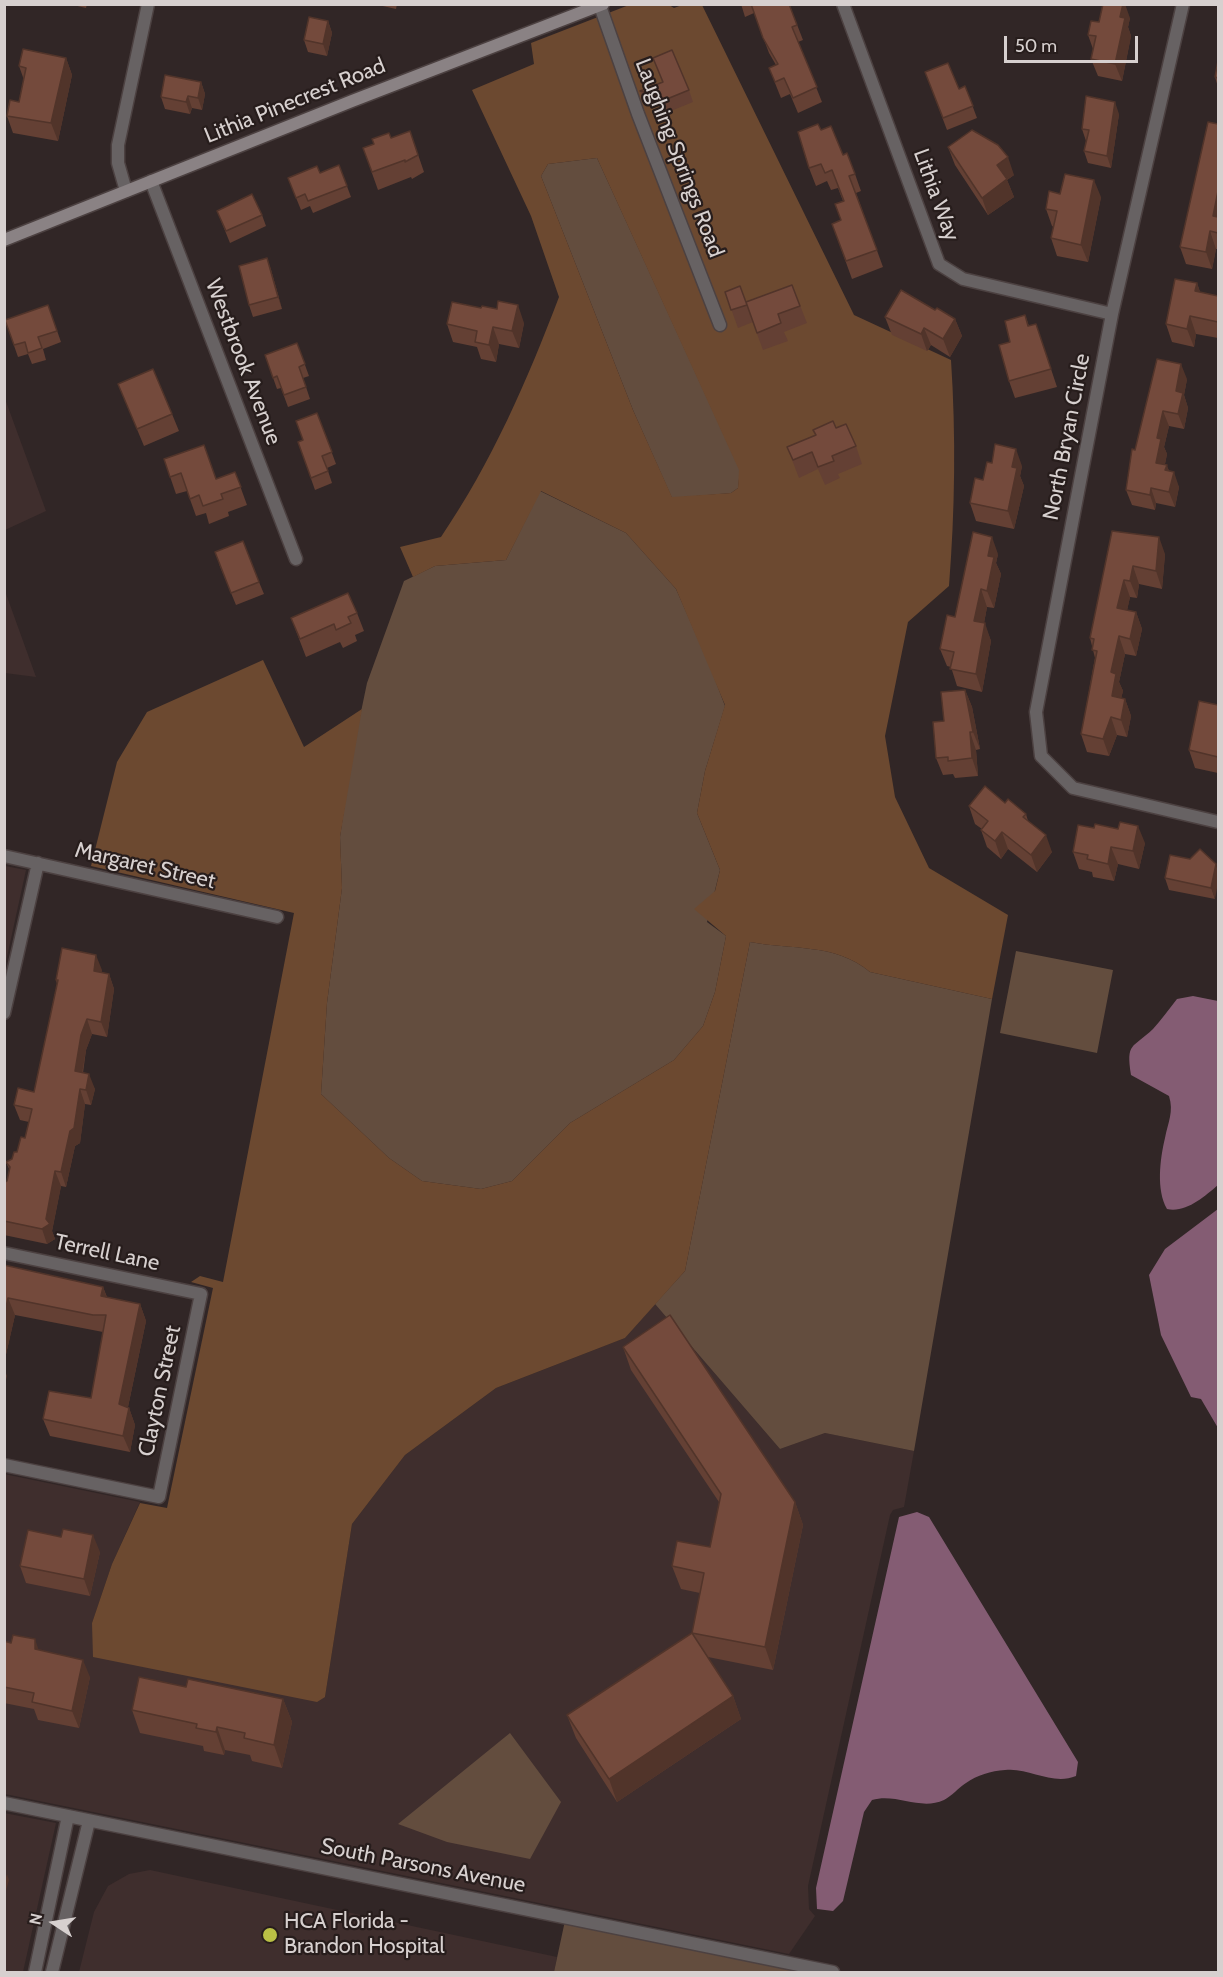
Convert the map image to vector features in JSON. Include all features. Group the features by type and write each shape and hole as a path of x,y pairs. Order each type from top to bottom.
{"main road":[{"name":"Lithia Pinecrest Road","path":"4,240 601,5"}],"street":[{"path":"126,191 118,163 118,145 148,4"},
{"name":"Lithia Way","path":"843,4 939,264 963,279 1112,314"},
{"name":"North Bryan Circle","path":"1183,4 1112,314 1036,712 1041,756 1073,788 1218,822"},
{"name":"Laughing Springs Road","path":"601,5 638,114 720,325"},
{"name":"Westbrook Avenue","path":"152,181 296,559"},
{"name":"Margaret Street","path":"4,856 277,917"},
{"path":"4,1013 38,863"},
{"name":"Terrell Lane","path":"4,1253 201,1294"},
{"name":"Clayton Street","path":"4,1465 159,1497 201,1294"},
{"name":"South Parsons Avenue","path":"4,1803 833,1972"},
{"path":"35,1972 68,1816"},
{"path":"52,1972 89,1821"}],"shaded area":[{"path":"629,5 669,5 674,8 682,5 702,5 854,315 951,360 954,473 949,586 908,622 885,736 895,797 929,868 1008,915 992,999 870,972 843,956 828,952 750,942 685,1271 625,1338 496,1388 405,1455 352,1524 325,1697 317,1702 93,1657 92,1623 112,1564 140,1503 167,1508 213,1288 191,1282 200,1276 223,1282 294,913 91,866 117,762 147,712 263,660 304,747 362,709 340,837 342,888 327,1003 321,1094 389,1158 422,1181 481,1189 512,1181 570,1123 674,1060 703,1026 715,992 726,936 694,909 715,891 720,870 697,813 705,771 725,705 676,589 626,533 541,491 506,560 435,566 413,577 400,547 441,537 459,509 507,420 559,297 531,216 472,90 534,64 531,43","holes":["597,158 739,470 738,488 731,493 672,497 633,410 541,176 548,164"]},
{"path":"597,158 740,470 738,488 731,493 672,498 633,410 541,176 548,164"},
{"path":"4,396 46,511 5,530 4,530"},
{"path":"540,491 626,533 676,589 709,664 725,706 705,771 697,813 720,870 707,922 726,936 715,992 703,1026 674,1060 570,1123 512,1181 481,1189 422,1181 389,1158 321,1094 327,1003 342,888 340,837 352,755 367,683 404,581 435,566 506,560"},
{"path":"5,591 36,677 5,673"},
{"path":"4,866 26,870 5,966"},
{"path":"750,942 828,952 843,956 870,972 992,999 914,1451 825,1433 780,1449 655,1304 685,1271"},
{"path":"1016,951 1113,970 1097,1053 1000,1033"},
{"path":"1193,996 1218,1001 1218,1185 1201,1199 1174,1210 1167,1209 1160,1184 1163,1146 1171,1112 1169,1096 1131,1075 1129,1057 1132,1047 1153,1029 1177,999"},
{"path":"1218,1209 1218,1428 1201,1399 1191,1397 1161,1335 1149,1275 1165,1249"},
{"path":"655,1304 780,1449 825,1433 914,1451 904,1507 893,1510 890,1515 808,1886 809,1909 815,1916 789,1954 5,1794 4,1474 140,1502 112,1564 92,1623 325,1697 352,1524 405,1455 496,1388 625,1338"},
{"path":"917,1512 929,1517 1078,1762 1076,1776 1058,1779 1023,1771 1000,1771 975,1778 944,1800 935,1803 926,1804 881,1798 872,1800 864,1812 843,1901 833,1911 817,1909 816,1888 899,1517"},
{"path":"510,1733 561,1802 530,1859 447,1842 398,1824"},
{"path":"4,1813 56,1823 23,1972 5,1972"},
{"name":"HCA Florida - Brandon Hospital","path":"150,1870 557,1957 554,1972 79,1972 94,1912 108,1886 129,1874"},
{"path":"566,1916 836,1972 554,1972"}],"building":[{"path":"751,4 789,4 797,25 792,27 817,87 793,98 784,78 775,82 769,68 778,64 763,38"},
{"path":"1103,4 1123,4 1120,17 1125,18 1115,64 1091,59 1096,36 1088,35 1091,21 1099,22"},
{"path":"309,17 328,21 323,44 304,40"},
{"path":"23,49 66,58 51,123 7,116 10,100 19,102 26,68 19,66"},
{"path":"672,50 689,90 662,101 659,95 640,91 663,82 653,58"},
{"path":"1218,61 1218,78 1215,77"},
{"path":"948,63 959,89 965,86 973,106 943,118 925,72"},
{"path":"165,75 201,82 198,98 188,96 186,102 161,97"},
{"path":"1086,96 1115,102 1107,156 1084,151 1089,130 1082,129"},
{"path":"1208,122 1218,124 1218,191 1213,216 1218,217 1218,233 1210,231 1206,252 1180,247"},
{"path":"818,124 821,130 831,126 843,155 847,153 855,174 849,176 877,250 846,261 832,224 841,220 835,204 844,201 832,170 825,173 821,164 809,168 798,132"},
{"path":"972,130 998,145 1008,157 997,165 1007,179 982,198 948,147"},
{"path":"410,131 418,155 405,162 405,160 372,172 363,148 374,144 372,139 389,133 391,138"},
{"path":"339,165 347,186 308,201 305,194 296,198 288,178 317,166 320,173"},
{"path":"1065,174 1094,180 1081,245 1051,238 1057,211 1046,209 1049,191 1060,194"},
{"path":"252,194 262,215 226,231 217,211"},
{"path":"267,258 278,297 249,305 239,266"},
{"path":"1175,279 1197,283 1195,291 1218,296 1218,322 1190,316 1187,329 1166,324"},
{"path":"792,285 800,306 778,314 781,323 757,333 746,302"},
{"path":"740,286 747,305 731,310 725,292"},
{"path":"901,290 955,319 943,339 924,328 921,334 885,317"},
{"path":"498,301 518,305 512,331 493,327 489,345 475,342 477,331 447,324 452,302 497,309"},
{"path":"48,305 57,331 38,337 42,348 28,353 25,342 14,345 5,320"},
{"path":"1025,315 1028,326 1036,324 1051,369 1009,381 999,345 1010,342 1005,321"},
{"path":"297,343 305,364 299,367 306,387 284,395 277,376 273,378 265,355"},
{"path":"1157,359 1181,364 1176,391 1183,393 1178,414 1163,411 1157,438 1161,439 1156,463 1167,465 1165,470 1174,472 1169,492 1151,488 1150,495 1126,490 1132,449 1135,450"},
{"path":"153,369 172,414 137,429 118,384"},
{"path":"317,413 332,452 322,456 328,471 311,478 298,442 303,440 296,421"},
{"path":"833,421 836,428 846,424 856,446 832,456 834,461 818,467 812,452 793,460 787,447 816,435 813,430"},
{"path":"995,444 1016,449 1012,467 1017,468 1008,511 970,503 975,478 983,480 987,462 992,463"},
{"path":"204,445 216,479 235,472 241,487 221,494 223,499 203,506 199,495 190,499 181,473 170,477 164,459"},
{"path":"1112,531 1159,537 1156,571 1133,566 1130,581 1124,580 1117,608 1136,612 1130,639 1119,636 1111,672 1116,674 1112,696 1125,699 1121,720 1111,717 1103,739 1081,734 1097,651 1092,650 1094,639 1090,638"},
{"path":"973,532 992,537 988,556 994,557 987,591 981,589 974,621 985,623 976,674 950,669 954,652 940,649 947,615 955,617"},
{"path":"243,541 259,582 231,593 215,552"},
{"path":"348,593 357,613 348,617 351,623 336,630 334,624 300,639 291,618"},
{"path":"965,690 973,732 970,732 972,758 948,761 948,757 936,758 933,722 944,721 941,692"},
{"path":"1199,701 1218,705 1218,757 1189,750"},
{"path":"985,786 1005,803 1008,799 1026,814 1023,817 1046,835 1031,855 1002,832 995,841 981,830 988,821 969,806"},
{"path":"1120,822 1138,826 1133,851 1111,847 1108,864 1087,859 1088,855 1073,852 1078,825 1094,828 1095,824 1118,829"},
{"path":"1200,849 1216,864 1211,888 1165,878 1170,855 1190,859"},
{"path":"62,948 96,955 94,971 109,974 101,1022 87,1019 81,1035 75,1071 89,1074 86,1090 80,1089 74,1128 70,1131 61,1172 55,1171 46,1219 50,1224 42,1229 4,1221 4,1183 7,1181 10,1167 6,1162 12,1159 14,1152 17,1152 21,1137 25,1138 32,1109 14,1105 18,1088 34,1092 58,980 56,980"},
{"path":"4,1265 103,1287 101,1296 140,1304 119,1404 129,1408 123,1436 43,1419 49,1391 91,1398 106,1315 93,1315 8,1298 4,1317"},
{"path":"670,1315 795,1502 765,1647 692,1633 704,1573 672,1566 677,1541 710,1547 721,1494 623,1347"},
{"path":"63,1529 93,1535 84,1579 20,1566 28,1530 61,1537"},
{"path":"692,1633 733,1696 609,1779 567,1715"},
{"path":"13,1635 35,1639 35,1649 83,1660 72,1711 32,1702 34,1693 4,1687 4,1641 11,1643"},
{"path":"139,1677 186,1687 188,1679 283,1699 274,1745 244,1738 245,1733 217,1727 216,1732 196,1728 197,1724 132,1710"}],"place":[{"name":"HCA Florida - Brandon Hospital","path":"270,1935"}]}
